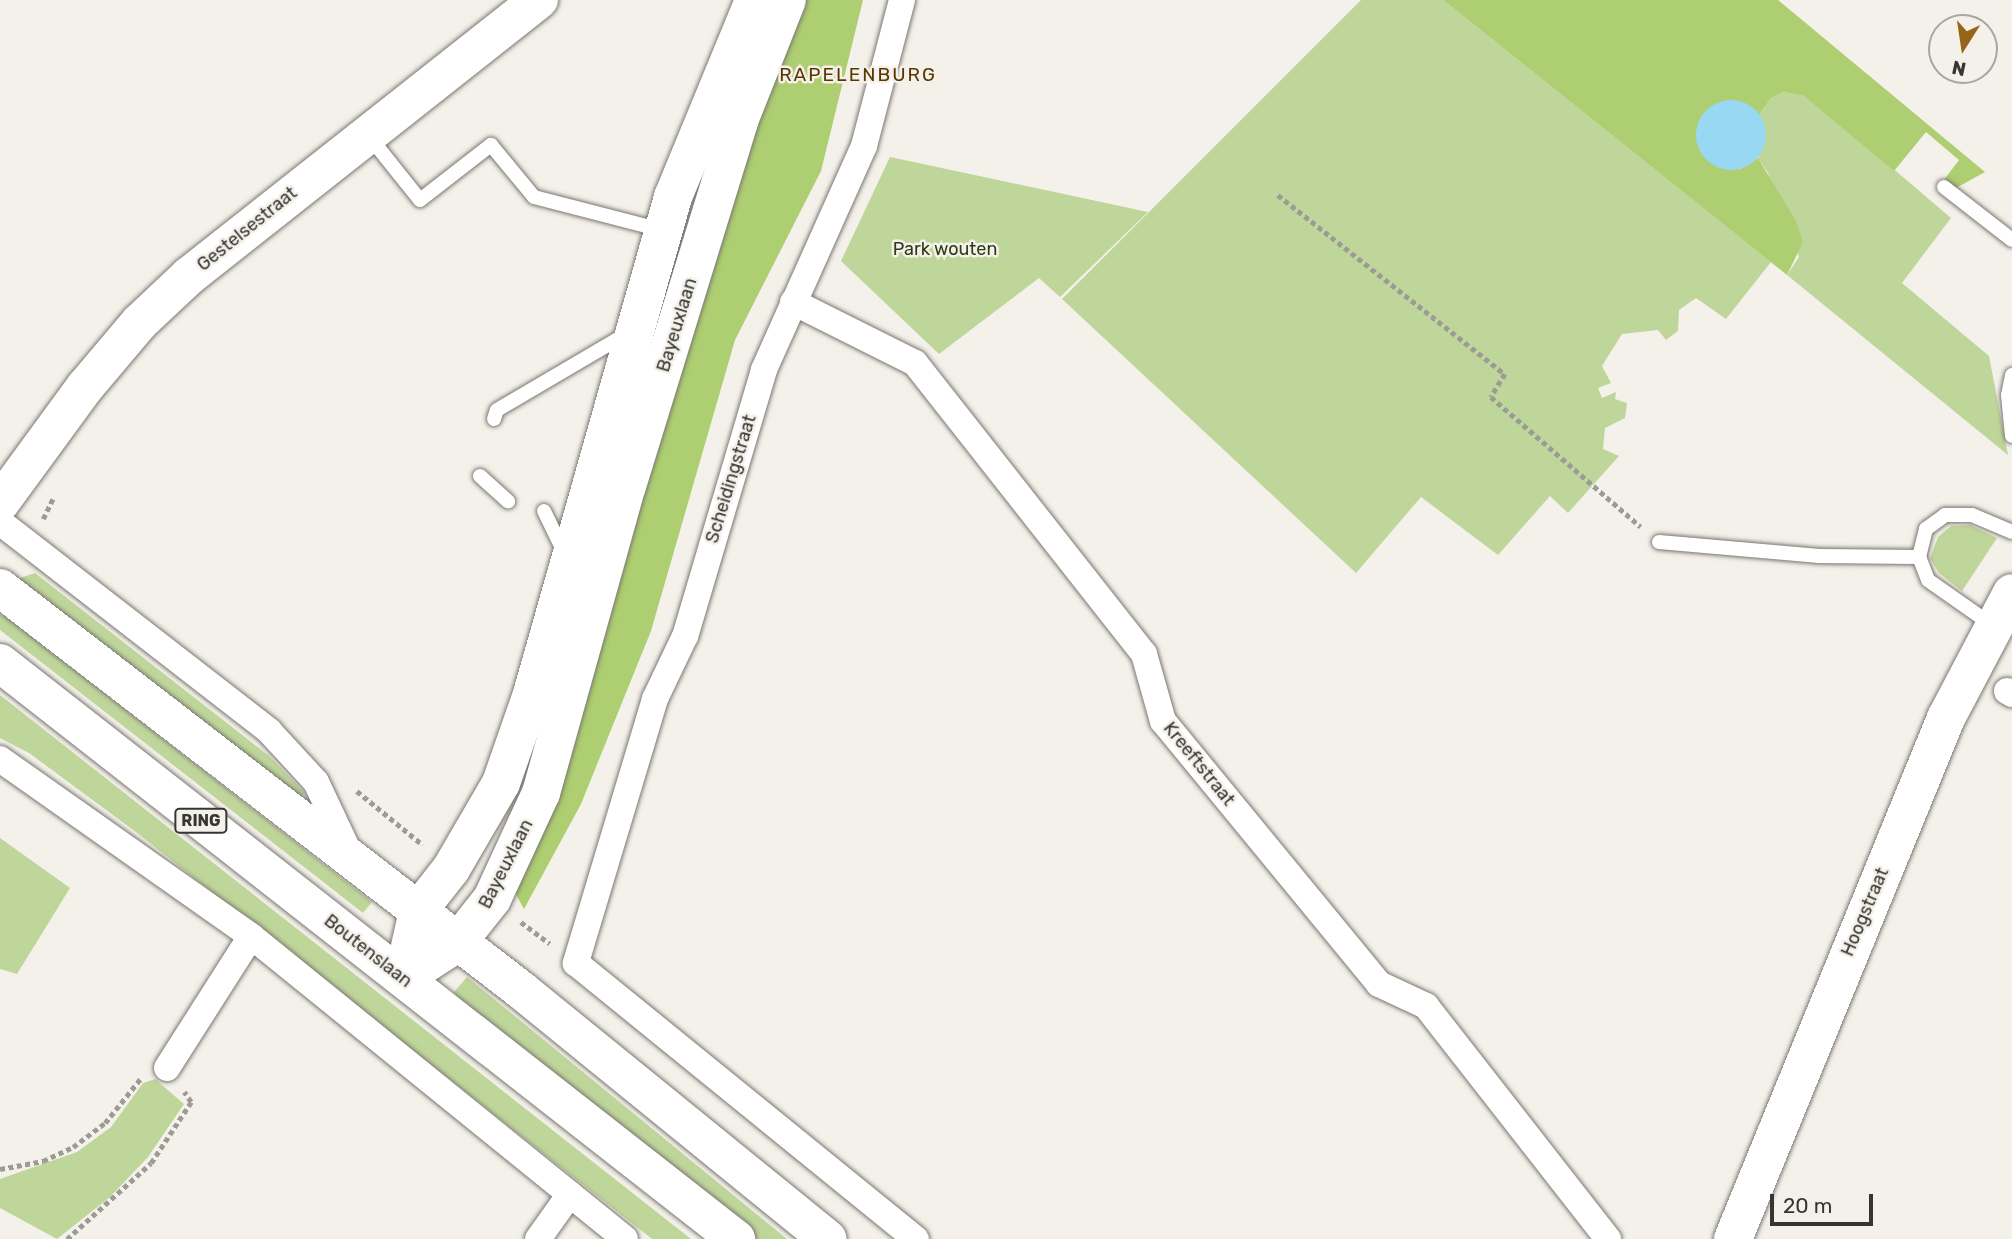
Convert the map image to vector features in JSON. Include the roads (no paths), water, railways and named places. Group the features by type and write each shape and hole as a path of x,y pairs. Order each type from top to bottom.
{"main road":[{"name":"Gestelsestraat","path":"0,503 37,448 140,322 189,276 539,0"},
{"path":"403,978 418,911 458,859 502,783 532,694 663,230 754,0"},
{"name":"Bayeuxlaan","path":"403,978 457,943 492,899 541,793 627,486 739,121 787,0"},
{"path":"0,588 418,911 827,1239"},
{"name":"Hoogstraat","path":"1733,1239 1946,718 1992,625 2012,593"},
{"name":"Boutenslaan","path":"0,663 736,1239"}],"street":[{"name":"Scheidingstraat","path":"902,0 864,146 764,370 685,636 655,699 576,963 916,1239"},
{"name":"Kreeftstraat","path":"793,302 915,363 1144,654 1163,721 1379,984 1426,1006 1608,1239"},
{"path":"0,522 269,731 316,782 352,860"},
{"path":"0,759 251,936 625,1239"},
{"path":"167,1068 251,936"},
{"path":"538,1239 570,1194"}],"lane":[{"path":"367,134 420,200 491,145 534,197 663,230"},
{"path":"1944,187 2012,240"},
{"path":"494,419 497,410 633,331"},
{"path":"2012,375 2008,395 2012,436"},
{"path":"480,476 509,501"},
{"path":"544,511 569,561"},
{"path":"1992,625 1928,580 1919,557 1926,529 1945,515 1972,515 2012,532"},
{"path":"1659,541 1819,555 1919,557"}],"water":[{"path":"1731,100 1756,110 1766,135 1756,160 1731,170 1706,160 1696,135 1706,110"}],"district":[{"name":"RAPELENBURG","path":"858,75"}],"park label":[{"name":"Park wouten","path":"945,249"}]}
